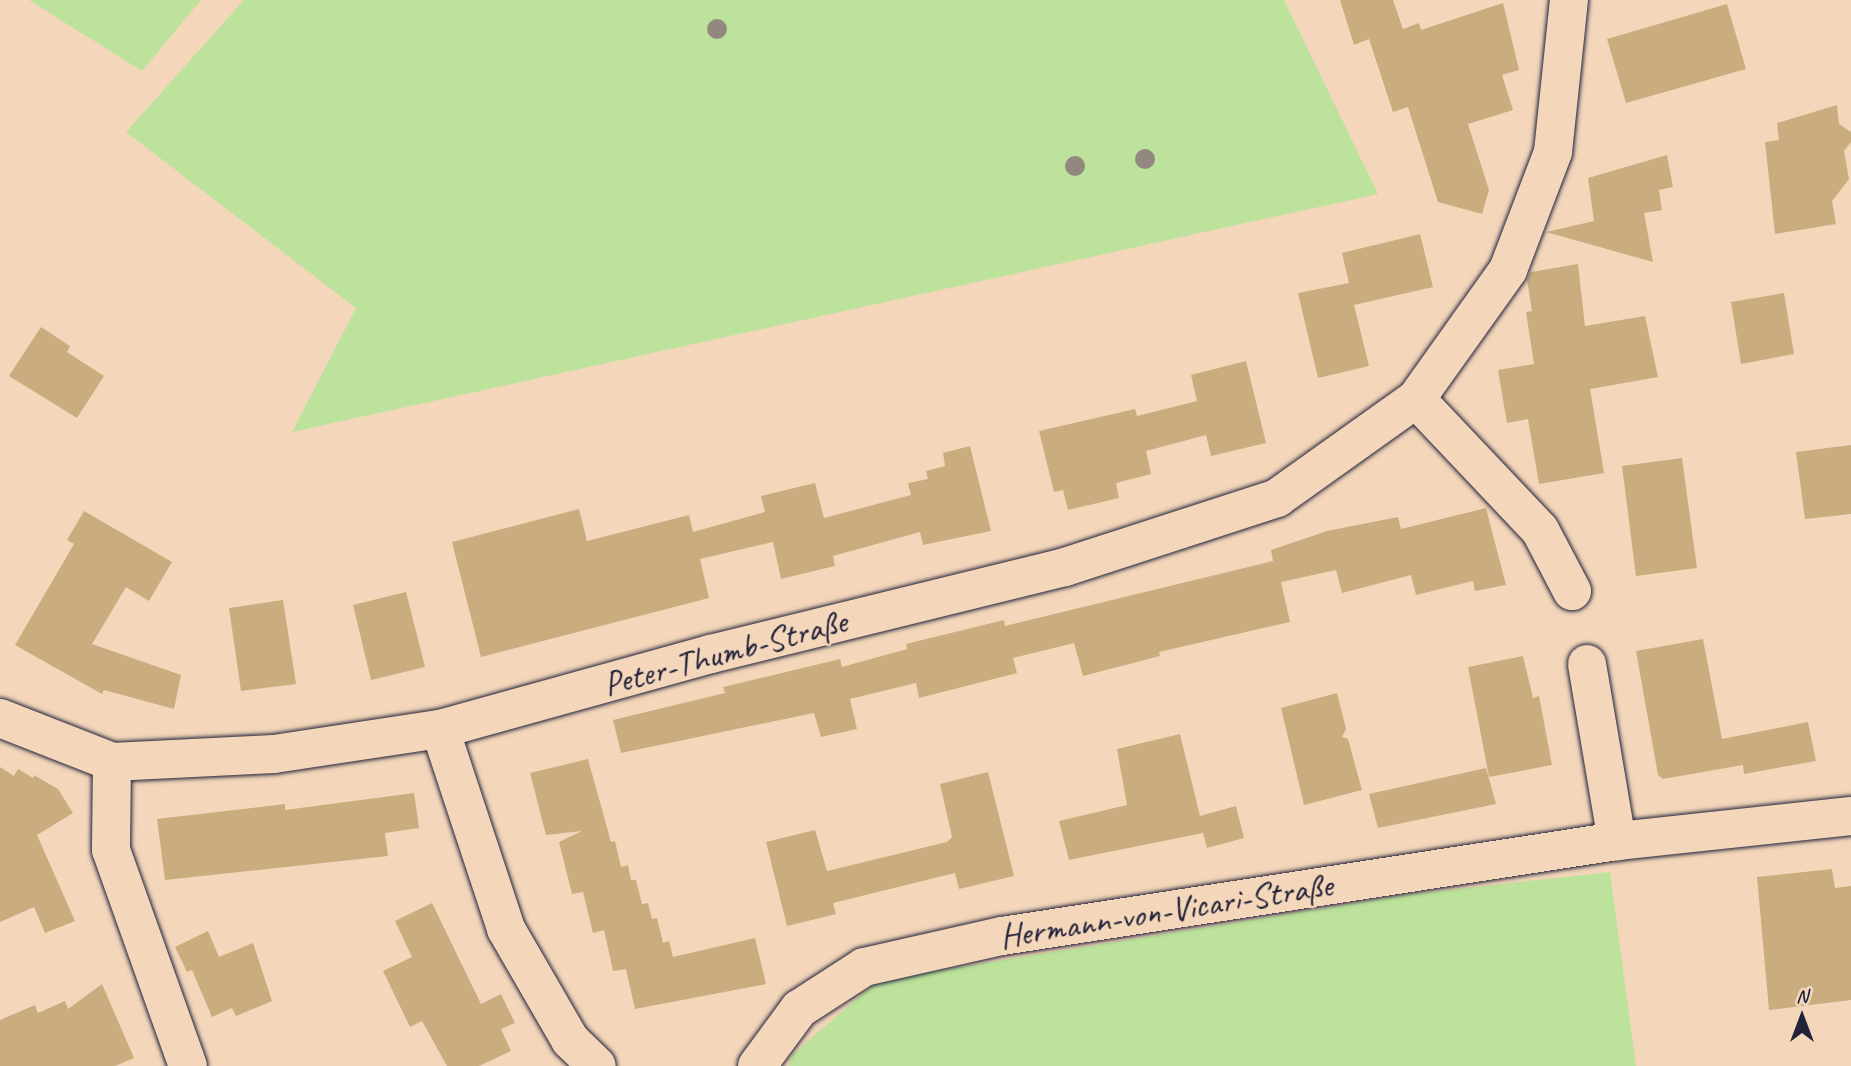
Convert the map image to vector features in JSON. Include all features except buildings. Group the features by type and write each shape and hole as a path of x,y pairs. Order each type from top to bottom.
{"street":[{"name":"Peter-Thumb-Straße","path":"0,718 112,762 274,754 440,729 711,654 1065,567 1277,498 1416,399 1508,270 1553,152 1569,0"},
{"path":"1416,399 1540,530 1572,591"},
{"path":"1587,664 1617,841"},
{"path":"440,729 506,929 570,1040 597,1066"},
{"path":"112,762 111,850 188,1066"},
{"name":"Hermann-von-Vicari-Straße","path":"757,1066 799,1009 864,967 1002,936 1617,841 1851,816"}],"green space":[{"path":"29,0 201,0 142,71"},
{"path":"244,0 1284,0 1378,194 292,432 356,308 126,132"},
{"path":"1610,872 1636,1066 789,1066 792,1055 878,980 1411,894"}]}
